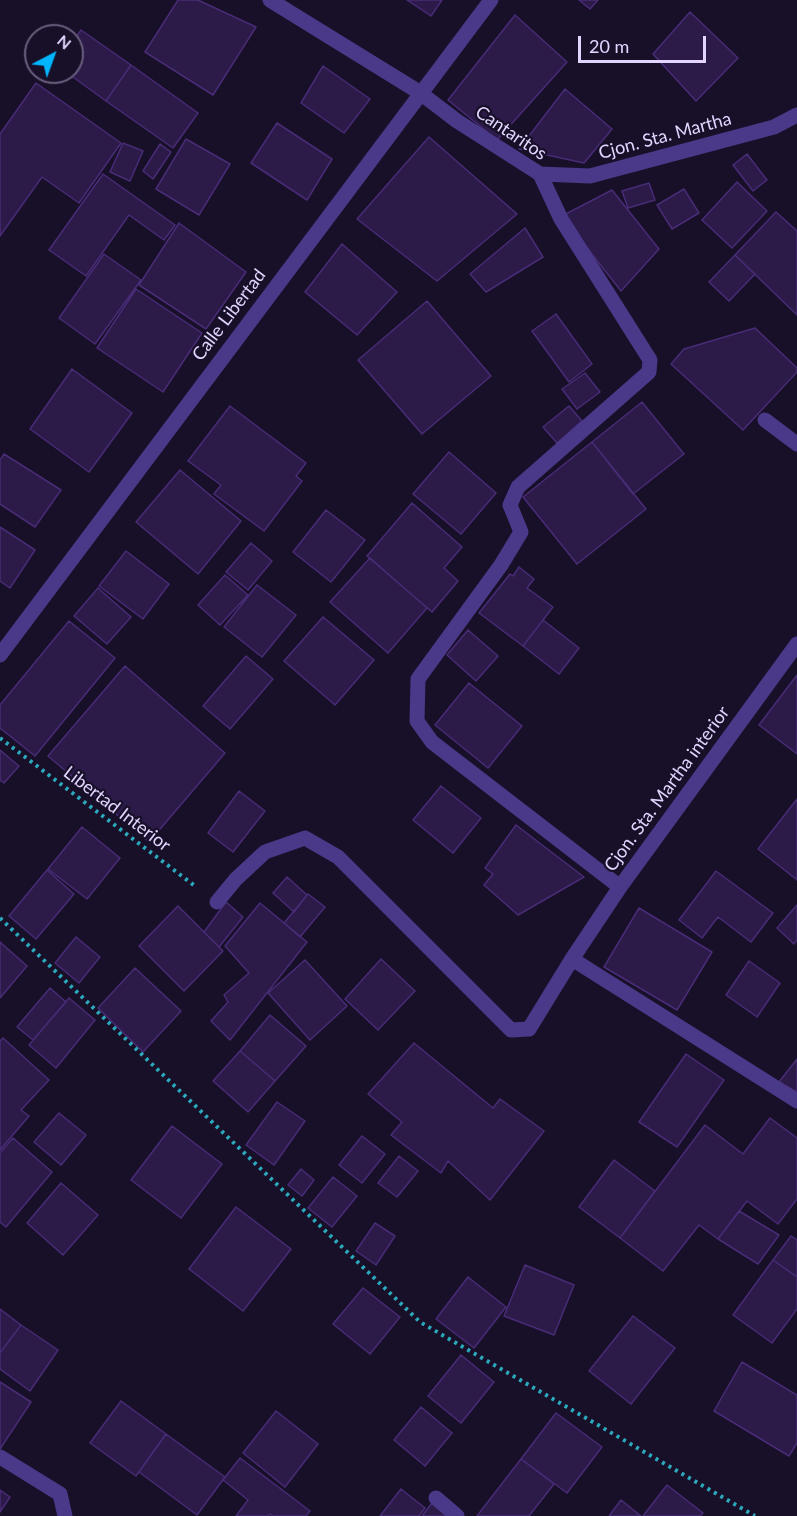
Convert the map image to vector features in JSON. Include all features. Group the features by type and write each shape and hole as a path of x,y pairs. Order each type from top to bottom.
{"street":[{"name":"Cantaritos","path":"270,0 419,92 457,121 540,174 561,219 650,360 649,372 518,487 510,505 521,532 501,565 418,679 417,721 432,742 620,887"},
{"name":"Calle Libertad","path":"0,655 490,0"},
{"name":"Cjon. Sta. Martha","path":"540,174 590,176 774,128 797,115"},
{"path":"765,420 797,444"},
{"name":"Cjon. Sta. Martha interior","path":"217,902 236,879 265,852 304,838 338,857 511,1030 529,1029 620,887 797,644"},
{"path":"572,959 797,1101"},
{"path":"0,1457 60,1494 65,1516"},
{"path":"436,1498 457,1516"}],"path":[{"name":"Libertad Interior","path":"0,738 217,902"},
{"path":"0,918 420,1322 754,1516"}],"building":[{"path":"178,0 198,0 256,27 213,95 145,52"},
{"path":"407,0 442,0 431,16"},
{"path":"579,0 598,0 590,9"},
{"path":"690,12 738,58 696,101 653,54"},
{"path":"515,15 567,62 497,140 448,100"},
{"path":"84,32 131,65 106,101 83,84"},
{"path":"131,65 198,113 173,148 106,101"},
{"path":"323,66 370,99 344,133 301,103"},
{"path":"37,84 121,143 79,203 42,177 0,236 0,134"},
{"path":"565,89 612,129 584,163 519,149"},
{"path":"277,123 332,159 307,200 251,163"},
{"path":"429,137 517,214 437,281 357,219"},
{"path":"186,139 230,164 199,215 156,189"},
{"path":"123,143 143,151 130,181 110,172"},
{"path":"160,144 171,152 153,179 143,171"},
{"path":"747,154 767,180 753,191 733,165"},
{"path":"103,174 175,225 164,240 129,215 86,276 49,250"},
{"path":"737,182 767,211 732,248 702,220"},
{"path":"649,183 655,200 628,208 622,191"},
{"path":"684,189 699,213 672,229 657,205"},
{"path":"612,190 659,249 621,291 562,216"},
{"path":"776,212 797,231 797,315 735,255"},
{"path":"179,223 246,272 206,329 139,285"},
{"path":"525,228 543,257 486,292 470,274"},
{"path":"342,244 397,292 357,335 305,292"},
{"path":"104,254 141,280 95,344 59,318"},
{"path":"735,255 755,274 729,301 709,282"},
{"path":"136,289 202,333 163,392 97,348"},
{"path":"427,301 491,376 422,434 358,360"},
{"path":"556,314 592,364 569,382 532,331"},
{"path":"755,328 797,368 797,372 743,430 671,364 684,349"},
{"path":"72,369 132,413 89,472 30,429"},
{"path":"585,373 600,392 577,409 562,389"},
{"path":"642,402 684,454 633,494 592,442"},
{"path":"230,406 306,463 296,476 302,481 264,531 214,494 221,485 188,461"},
{"path":"569,406 582,421 557,443 543,427"},
{"path":"592,442 646,509 577,564 523,497"},
{"path":"449,452 496,493 461,534 413,494"},
{"path":"4,454 61,490 35,527 0,504 0,460"},
{"path":"180,470 241,521 198,574 136,522"},
{"path":"412,503 462,547 444,568 458,581 432,612 367,556"},
{"path":"326,510 365,540 331,582 293,552"},
{"path":"0,527 35,550 10,588 0,581"},
{"path":"251,543 272,561 248,590 226,572"},
{"path":"126,551 169,584 143,619 99,586"},
{"path":"370,558 427,608 388,653 330,602"},
{"path":"519,567 534,579 527,588 553,607 523,646 479,613 510,574 513,576"},
{"path":"225,575 248,595 220,625 198,605"},
{"path":"257,585 296,615 262,657 224,627"},
{"path":"98,588 131,617 107,644 74,616"},
{"path":"323,617 374,660 335,705 284,661"},
{"path":"543,620 579,648 559,674 523,646"},
{"path":"69,621 115,658 35,756 0,728 0,705"},
{"path":"468,630 498,656 476,681 447,655"},
{"path":"246,656 273,679 230,729 203,706"},
{"path":"125,666 225,753 149,842 48,756"},
{"path":"797,675 797,754 759,725"},
{"path":"469,683 522,726 488,768 435,725"},
{"path":"0,750 19,766 4,783 0,780"},
{"path":"441,786 481,818 453,853 413,820"},
{"path":"239,791 265,811 233,852 208,833"},
{"path":"797,799 797,880 758,849"},
{"path":"516,825 584,877 518,915 484,885 493,874 485,868"},
{"path":"82,827 120,858 87,899 48,869"},
{"path":"47,870 74,894 36,939 9,916"},
{"path":"716,871 773,913 751,942 718,917 702,938 679,920"},
{"path":"287,877 307,895 294,912 273,893"},
{"path":"308,894 325,907 300,937 284,923"},
{"path":"226,902 243,917 219,947 204,932"},
{"path":"260,903 307,942 230,1040 211,1021 228,1002 224,995 249,973 225,946"},
{"path":"797,905 797,940 794,944 777,928"},
{"path":"178,906 223,951 184,991 139,946"},
{"path":"639,908 712,952 677,1010 604,967"},
{"path":"76,937 100,957 79,983 55,963"},
{"path":"0,942 27,966 0,998"},
{"path":"381,959 415,991 378,1030 345,999"},
{"path":"305,960 347,1006 310,1040 268,993"},
{"path":"749,961 780,983 757,1017 726,995"},
{"path":"135,968 181,1011 143,1052 98,1008"},
{"path":"50,988 66,1002 33,1040 17,1027"},
{"path":"69,998 95,1020 56,1068 29,1045"},
{"path":"270,1015 306,1046 275,1081 240,1051"},
{"path":"3,1038 49,1080 21,1110 29,1116 0,1150 0,1041"},
{"path":"414,1043 493,1108 500,1099 544,1131 490,1200 448,1161 441,1173 391,1135 402,1122 368,1094"},
{"path":"240,1051 275,1081 248,1112 213,1081"},
{"path":"686,1054 724,1080 677,1147 639,1122"},
{"path":"797,1059 797,1092 779,1082"},
{"path":"277,1102 305,1121 274,1165 246,1145"},
{"path":"59,1113 86,1135 61,1165 34,1142"},
{"path":"770,1118 797,1138 797,1199 778,1224 747,1201 718,1239 699,1225 663,1271 620,1238 705,1125 743,1154"},
{"path":"172,1126 222,1164 181,1218 131,1180"},
{"path":"362,1136 385,1154 362,1183 339,1165"},
{"path":"13,1138 52,1172 6,1227 0,1222 0,1153"},
{"path":"399,1156 418,1171 397,1197 378,1183"},
{"path":"614,1160 655,1191 620,1238 579,1207"},
{"path":"301,1169 314,1180 302,1196 288,1185"},
{"path":"333,1177 357,1196 332,1227 308,1208"},
{"path":"61,1183 98,1215 63,1255 27,1223"},
{"path":"236,1207 291,1249 243,1311 189,1269"},
{"path":"739,1211 779,1235 758,1264 718,1239"},
{"path":"375,1223 395,1236 376,1265 356,1251"},
{"path":"791,1236 797,1240 797,1277 773,1260"},
{"path":"773,1260 797,1277 797,1309 772,1343 733,1315"},
{"path":"525,1265 574,1285 554,1335 504,1316"},
{"path":"468,1277 506,1307 474,1348 436,1319"},
{"path":"363,1288 400,1317 370,1354 333,1324"},
{"path":"0,1309 21,1325 0,1353"},
{"path":"633,1316 675,1348 631,1404 589,1371"},
{"path":"21,1325 58,1350 30,1391 0,1369 0,1353"},
{"path":"461,1355 494,1382 461,1423 428,1396"},
{"path":"742,1362 797,1395 797,1443 789,1456 714,1411"},
{"path":"0,1382 31,1402 0,1449"},
{"path":"121,1401 166,1434 136,1476 90,1443"},
{"path":"421,1407 452,1433 425,1466 394,1440"},
{"path":"276,1411 318,1444 285,1487 243,1453"},
{"path":"556,1413 602,1447 567,1493 521,1459"},
{"path":"166,1434 225,1477 197,1515 139,1472"},
{"path":"240,1458 310,1511 306,1516 273,1516 270,1514 268,1516 236,1516 248,1500 223,1480"},
{"path":"521,1459 554,1484 529,1516 477,1516"},
{"path":"667,1485 703,1513 700,1516 643,1516"},
{"path":"401,1489 425,1508 419,1516 380,1516"},
{"path":"0,1490 10,1497 0,1512"},
{"path":"621,1500 641,1516 609,1516"},
{"path":"432,1503 449,1516 422,1516"}]}
